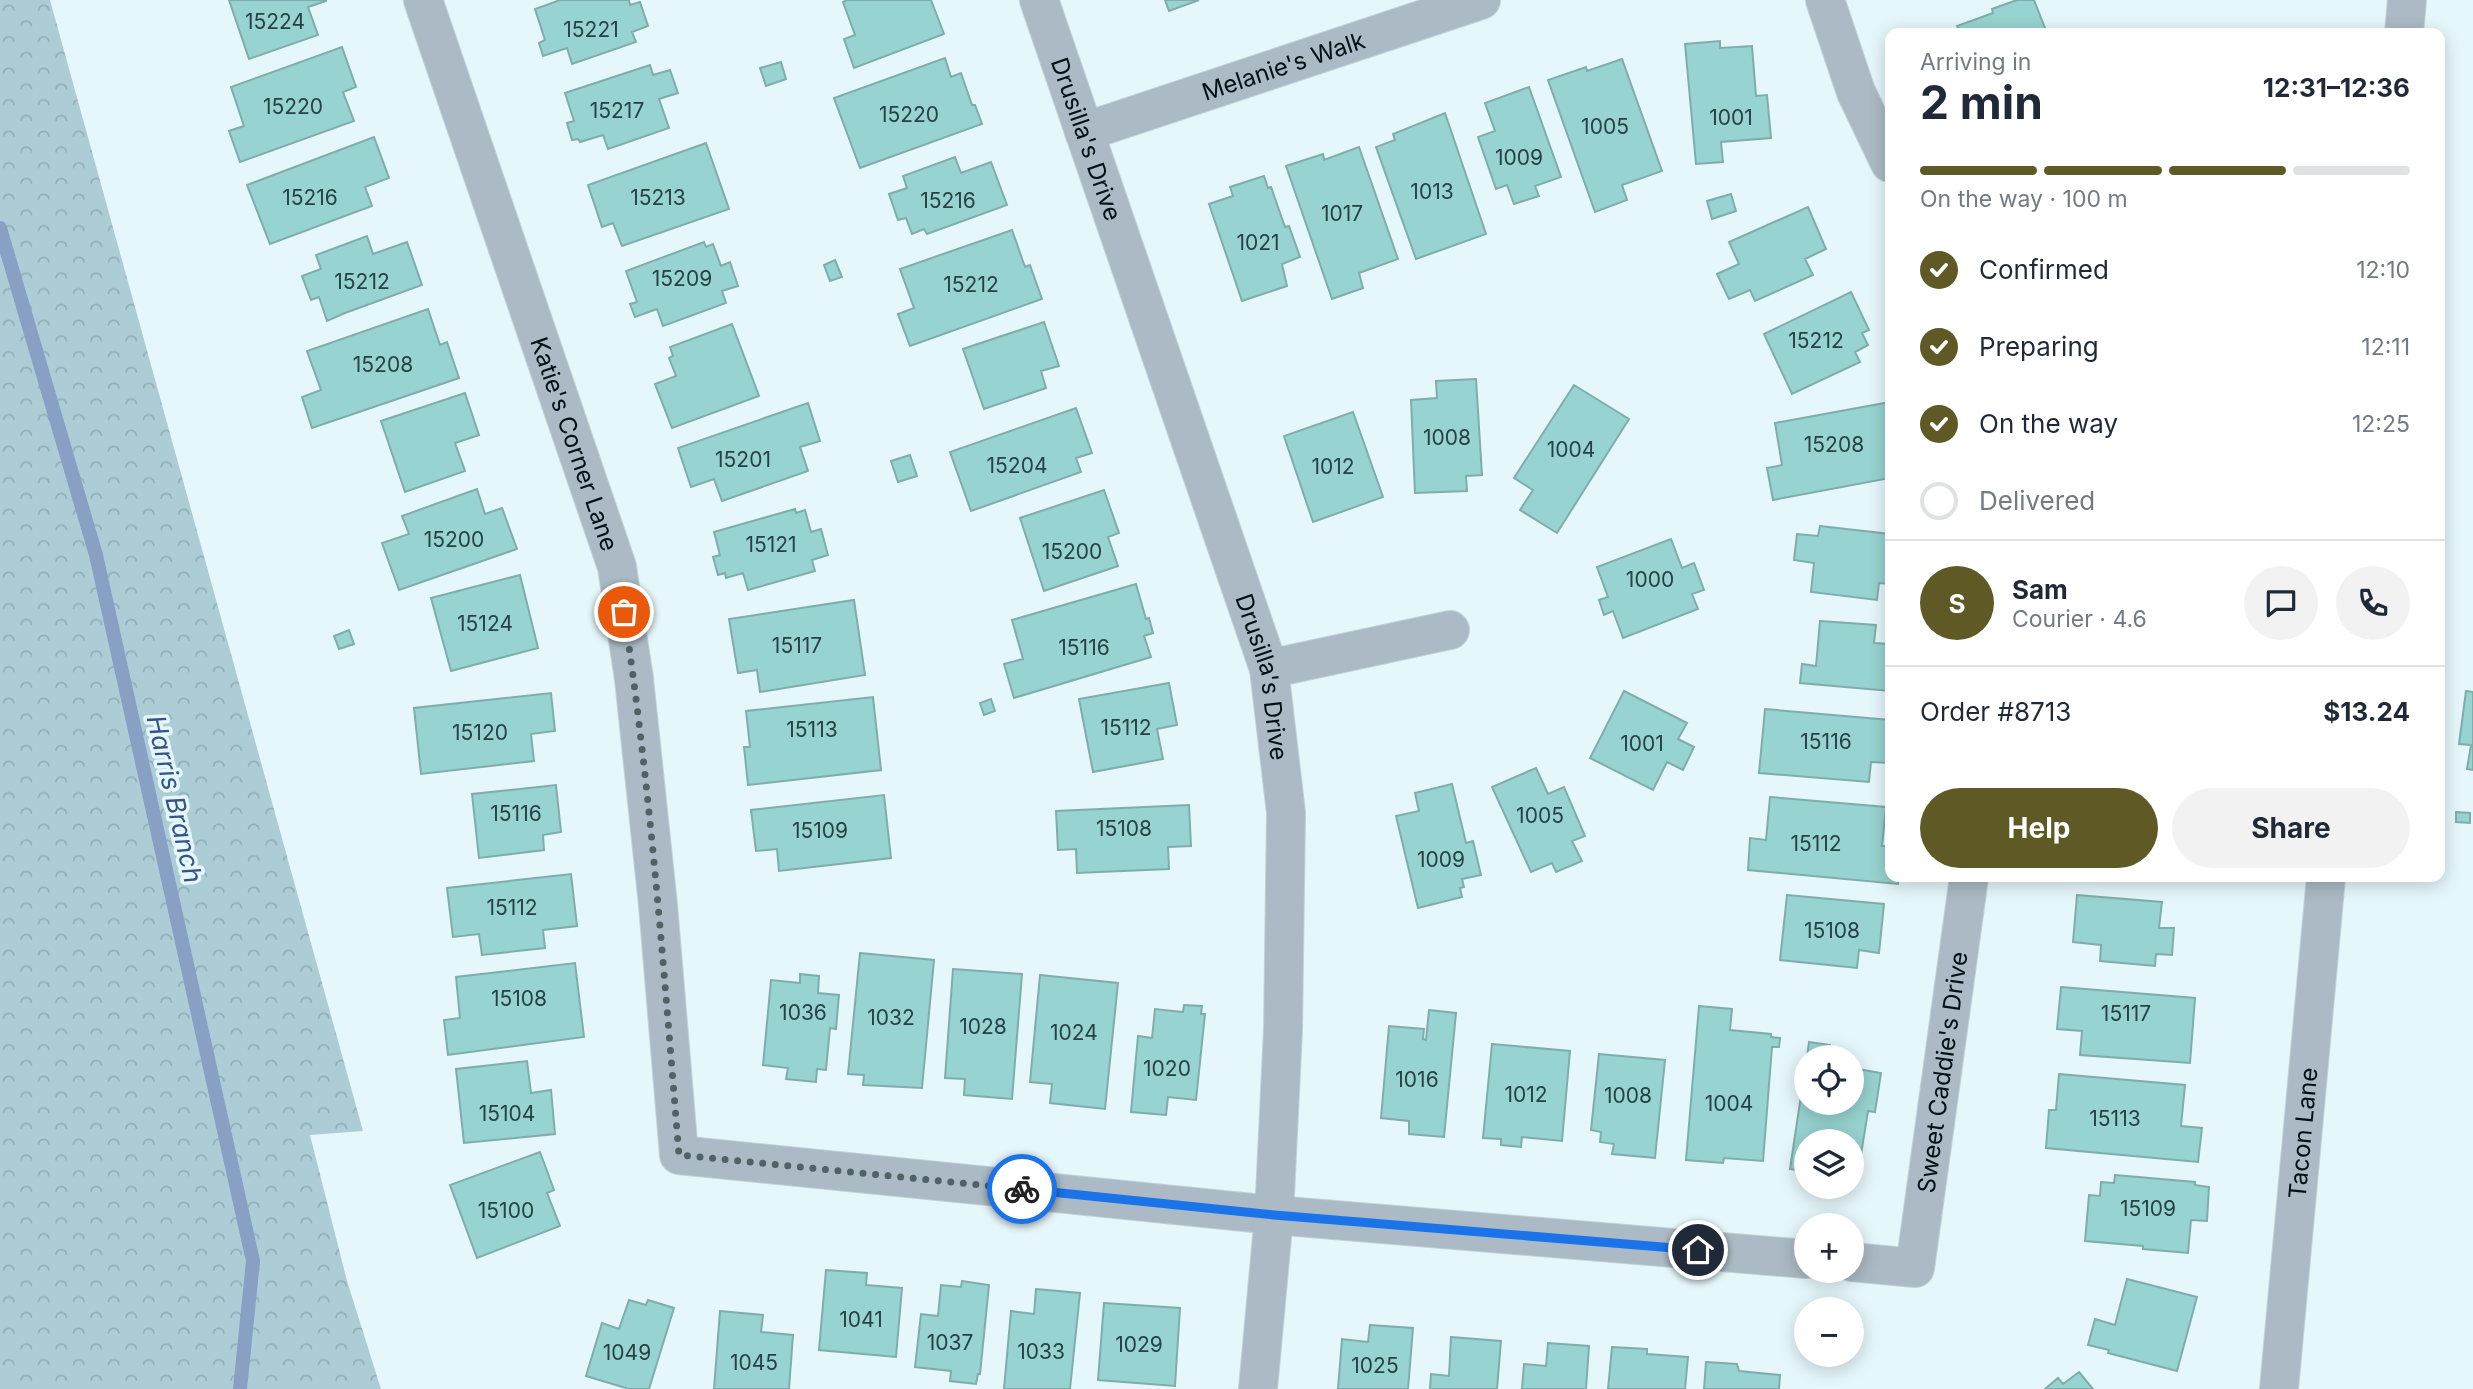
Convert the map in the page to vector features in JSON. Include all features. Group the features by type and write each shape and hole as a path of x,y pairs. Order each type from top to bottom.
{"street":[{"name":"Katie's Corner Lane","path":"423,0 617,567 634,679 658,905 679,1155 1274,1215"},
{"name":"Drusilla's Drive","path":"1039,0 1269,669 1286,813 1283,1030 1274,1215 1258,1389"},
{"name":"Melanie's Walk","path":"1084,132 1481,0"},
{"path":"1825,0 1856,92 1885,153"},
{"path":"2404,28 2407,0"},
{"path":"1269,669 1450,630"},
{"name":"Sweet Caddie's Drive","path":"1864,1263 1916,1268 1968,882"},
{"name":"Tacon Lane","path":"2279,1389 2326,882"},
{"path":"1274,1215 1794,1258"}],"green space":[{"path":"0,0 50,0 363,1131 310,1135 347,1281 381,1389 0,1389"}],"building":[{"path":"229,0 326,1 308,7 318,35 249,59"},
{"path":"560,0 629,0 630,5 640,2 648,26 632,32 636,42 572,64 567,48 543,56 539,43 545,40 535,9"},
{"path":"931,0 944,34 854,68 844,39 855,35 843,2"},
{"path":"1165,0 1199,0 1169,11"},
{"path":"2017,0 2034,0 2045,28 1958,28 1957,26 1993,13 1992,9"},
{"path":"1720,41 1720,48 1752,46 1756,96 1767,95 1771,138 1721,142 1723,162 1696,164 1685,44"},
{"path":"342,47 356,87 343,92 354,121 240,162 229,131 244,126 231,87"},
{"path":"945,58 951,77 961,73 982,124 860,168 834,98"},
{"path":"1622,59 1662,171 1622,185 1627,200 1595,212 1548,80 1586,67 1587,71"},
{"path":"781,62 786,79 766,86 760,68"},
{"path":"650,65 653,75 670,70 678,93 659,99 669,128 608,149 603,135 580,142 578,139 572,140 567,123 574,121 565,93"},
{"path":"1529,87 1561,177 1535,186 1539,196 1514,204 1507,185 1496,189 1478,137 1495,131 1485,103"},
{"path":"1445,113 1486,234 1416,259 1376,147 1395,140 1393,134"},
{"path":"374,137 389,178 365,187 372,206 270,244 247,185"},
{"path":"706,143 729,209 622,246 613,223 602,227 588,185"},
{"path":"1359,147 1398,259 1359,273 1363,288 1332,299 1286,166 1323,154 1324,160"},
{"path":"955,157 961,173 991,162 1007,205 927,234 924,229 912,234 906,218 898,220 889,194 907,188 903,176"},
{"path":"1264,176 1268,188 1271,187 1285,227 1289,226 1300,257 1282,264 1287,286 1242,301 1209,204 1233,196 1230,187"},
{"path":"1731,194 1736,211 1712,219 1707,201"},
{"path":"1808,207 1826,249 1805,259 1813,275 1755,301 1750,290 1729,299 1717,274 1739,264 1729,242"},
{"path":"1012,230 1025,267 1030,265 1042,299 910,346 898,314 914,308 900,269"},
{"path":"367,236 373,254 407,242 422,285 327,321 319,297 311,300 302,276 321,269 316,255"},
{"path":"704,242 706,247 713,244 721,266 730,262 738,286 722,291 726,303 663,326 657,309 635,317 630,304 637,302 626,271"},
{"path":"835,260 842,277 830,281 824,265"},
{"path":"1851,292 1869,330 1862,333 1868,345 1855,352 1860,362 1792,394 1764,334"},
{"path":"428,309 440,345 447,342 459,378 312,428 302,397 321,390 307,351"},
{"path":"1044,322 1059,366 1041,371 1046,388 984,409 963,349"},
{"path":"732,324 759,396 672,428 655,384 676,376 669,358 673,356 670,347"},
{"path":"1476,379 1482,475 1466,476 1467,491 1415,493 1411,400 1437,398 1436,381"},
{"path":"1574,385 1629,419 1557,533 1520,510 1533,490 1514,478"},
{"path":"465,393 479,435 455,443 465,471 405,492 381,421"},
{"path":"808,403 820,441 800,447 808,471 722,501 714,479 691,487 678,448"},
{"path":"1885,403 1885,479 1773,500 1767,468 1782,465 1775,423"},
{"path":"1076,408 1092,453 1076,458 1081,472 971,511 950,452"},
{"path":"1353,412 1383,497 1313,522 1284,436"},
{"path":"910,455 917,476 898,482 891,461"},
{"path":"477,489 485,514 502,508 517,549 399,590 382,543 409,534 402,516"},
{"path":"1104,490 1119,533 1108,537 1118,566 1044,591 1020,518"},
{"path":"795,509 796,513 805,510 811,532 821,529 828,555 812,560 815,571 748,590 743,573 726,578 725,573 718,575 713,557 720,555 714,532"},
{"path":"1820,526 1885,533 1885,584 1879,583 1877,600 1811,592 1814,563 1794,560 1797,534 1818,536"},
{"path":"1671,539 1682,568 1694,563 1704,590 1692,594 1698,609 1623,638 1613,611 1604,615 1599,600 1608,597 1597,567"},
{"path":"520,575 538,648 451,671 431,598"},
{"path":"1136,584 1153,633 1144,636 1151,657 1014,698 1004,664 1023,659 1012,620"},
{"path":"854,600 865,675 760,692 757,670 738,673 729,619"},
{"path":"1820,621 1876,625 1874,643 1885,644 1885,691 1800,683 1802,664 1816,666"},
{"path":"349,630 354,644 339,649 334,636"},
{"path":"1169,683 1177,725 1157,729 1163,759 1093,772 1079,699"},
{"path":"1624,691 1687,723 1678,739 1694,747 1683,770 1667,762 1653,790 1590,758"},
{"path":"2466,691 2473,692 2473,770 2467,769 2471,745 2459,744"},
{"path":"551,693 555,731 531,734 534,761 421,774 414,708"},
{"path":"873,697 881,770 748,785 744,747 750,747 746,711"},
{"path":"991,699 995,711 984,715 980,703"},
{"path":"1765,709 1885,720 1885,763 1871,762 1869,782 1759,773"},
{"path":"1536,768 1548,794 1564,787 1585,836 1572,841 1582,861 1556,872 1552,863 1531,872 1492,787"},
{"path":"1452,784 1466,843 1473,841 1481,875 1462,879 1462,897 1418,908 1396,816 1419,811 1415,793"},
{"path":"556,785 561,832 543,835 544,850 479,858 472,794"},
{"path":"884,795 891,858 779,871 777,849 756,851 751,810"},
{"path":"1770,797 1885,807 1882,846 1885,846 1885,882 1898,884 1748,870 1750,838 1766,840"},
{"path":"1189,805 1191,846 1168,847 1169,869 1077,873 1076,849 1058,850 1056,811"},
{"path":"2456,812 2470,813 2470,823 2456,822"},
{"path":"571,874 577,926 543,930 545,948 482,955 479,934 453,937 447,888"},
{"path":"1787,895 1884,904 1879,953 1859,950 1857,968 1780,960"},
{"path":"2077,895 2162,902 2159,928 2174,928 2172,955 2156,954 2155,966 2100,961 2101,945 2073,942"},
{"path":"860,953 934,960 922,1088 863,1085 864,1075 848,1074"},
{"path":"575,963 584,1037 448,1055 444,1020 460,1018 456,977"},
{"path":"953,969 1022,974 1012,1099 964,1095 965,1079 945,1078"},
{"path":"800,974 819,976 818,993 839,995 836,1029 830,1028 826,1070 817,1069 816,1082 786,1079 788,1068 763,1065 771,980 800,983"},
{"path":"1040,975 1118,983 1105,1109 1050,1103 1052,1084 1030,1082"},
{"path":"2061,987 2195,998 2190,1063 2080,1055 2082,1031 2057,1029"},
{"path":"1184,1005 1202,1006 1201,1014 1205,1014 1196,1100 1168,1097 1166,1115 1131,1112 1138,1036 1152,1038 1155,1009 1183,1012"},
{"path":"1699,1006 1732,1009 1730,1030 1771,1034 1771,1037 1780,1038 1779,1047 1772,1047 1763,1161 1724,1158 1723,1163 1686,1160"},
{"path":"1429,1010 1456,1013 1444,1137 1409,1134 1409,1121 1381,1118 1389,1026 1424,1029 1423,1039 1426,1040"},
{"path":"1809,1042 1830,1045 1809,1045"},
{"path":"1492,1044 1570,1051 1562,1141 1522,1137 1521,1147 1501,1145 1501,1139 1483,1138"},
{"path":"1599,1054 1665,1060 1655,1158 1612,1154 1614,1144 1600,1142 1601,1132 1591,1130"},
{"path":"527,1061 531,1093 551,1090 555,1134 464,1143 456,1069"},
{"path":"1864,1070 1881,1073 1875,1112 1868,1111 1864,1136 1864,1129 1796,1129 1798,1115 1864,1115"},
{"path":"2059,1074 2185,1085 2181,1126 2202,1128 2198,1162 2046,1148 2049,1110 2056,1110"},
{"path":"1794,1142 1794,1170 1790,1169"},
{"path":"540,1152 554,1190 547,1193 560,1226 477,1258 450,1185"},
{"path":"2115,1175 2195,1182 2195,1185 2209,1187 2207,1221 2191,1220 2188,1253 2085,1241 2089,1195 2100,1196 2101,1182 2114,1183"},
{"path":"826,1270 867,1273 866,1285 902,1288 896,1357 819,1350"},
{"path":"2127,1279 2197,1297 2177,1371 2088,1345 2095,1319 2115,1325"},
{"path":"962,1281 989,1285 980,1374 976,1384 950,1381 951,1371 915,1367 921,1314 938,1316 941,1285 961,1287"},
{"path":"1036,1289 1080,1293 1070,1389 1004,1389 1011,1311 1034,1314"},
{"path":"629,1300 646,1305 648,1300 674,1308 649,1389 629,1389 586,1376 602,1323 619,1329"},
{"path":"1104,1303 1180,1308 1175,1386 1098,1380"},
{"path":"720,1311 763,1315 761,1332 793,1335 789,1389 714,1389"},
{"path":"1370,1325 1413,1328 1408,1389 1338,1389 1342,1339 1368,1342"},
{"path":"1451,1337 1501,1341 1497,1389 1430,1389 1431,1374 1449,1376"},
{"path":"1548,1343 1589,1346 1586,1389 1522,1389 1524,1364 1546,1366"},
{"path":"1612,1347 1647,1349 1647,1354 1688,1357 1685,1389 1608,1389"},
{"path":"1706,1362 1737,1364 1739,1371 1780,1375 1779,1389 1704,1389"},
{"path":"2079,1372 2093,1389 2045,1389 2058,1378 2063,1384"}],"waterway":[{"name":"Harris Branch","path":"0,228 96,555 253,1261 240,1389"}],"way so far":[{"path":"624,612 634,679 658,905 679,1155 1022,1189"}],"route":[{"path":"1022,1189 1274,1215 1698,1250"}]}
